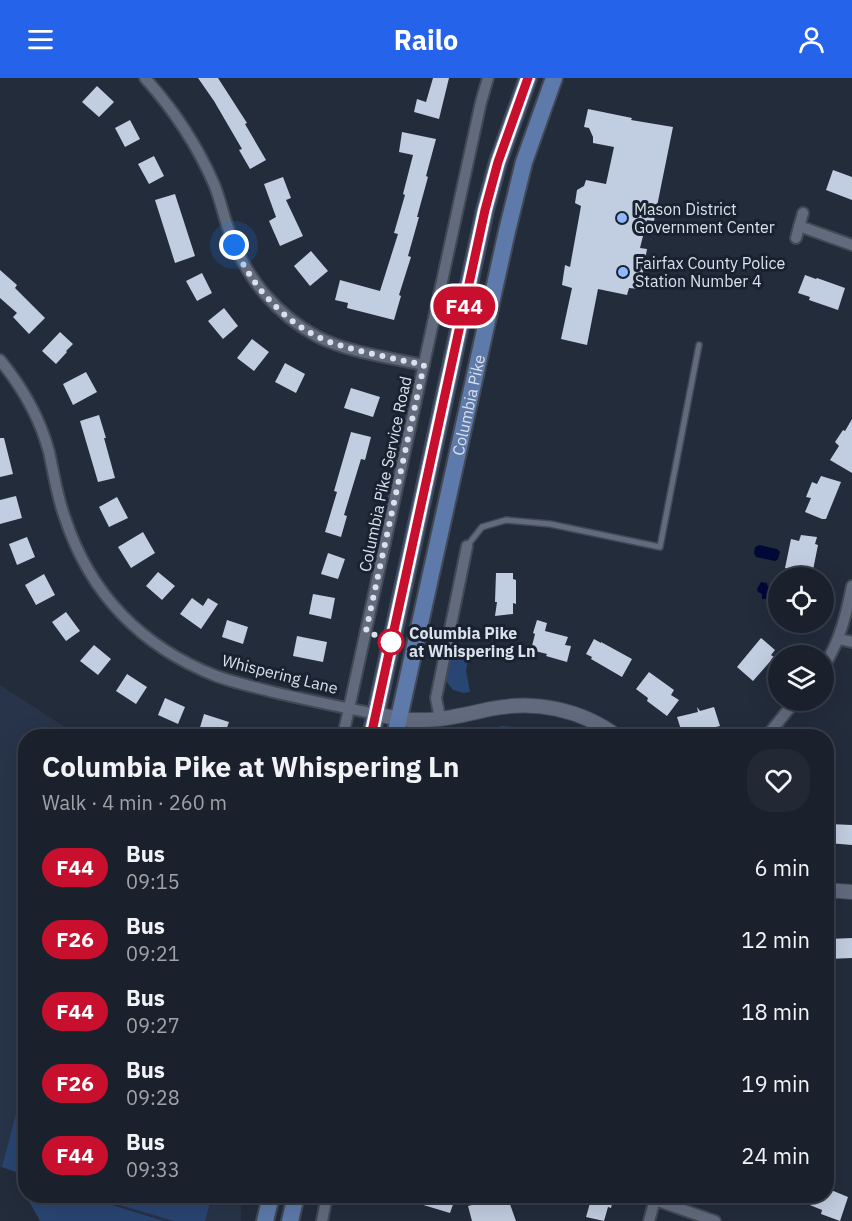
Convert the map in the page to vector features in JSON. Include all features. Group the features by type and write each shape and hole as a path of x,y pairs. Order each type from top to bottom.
{"main road":[{"name":"Columbia Pike","path":"373,729 485,210 498,162 528,78"},
{"name":"Columbia Pike","path":"397,729 507,231 525,162 554,78"},
{"path":"265,1221 269,1203"},
{"path":"290,1221 294,1203"}],"street":[{"path":"145,78 160,94 199,153 218,195 239,257 265,295 302,327 320,338 341,346 424,365"},
{"name":"Columbia Pike Service Road","path":"344,729 488,78"},
{"path":"796,238 802,213"},
{"path":"799,226 852,245"},
{"name":"Whispering Lane","path":"0,360 27,399 39,423 48,449 63,515 85,566 120,614 141,634 164,650 190,665 219,677 399,719 425,720 462,716 492,709 544,706 567,711 607,729"},
{"path":"440,718 436,698 467,546"},
{"path":"834,648 848,609 852,585"},
{"path":"839,639 852,642"},
{"path":"773,729 787,711"},
{"path":"834,891 852,892"},
{"path":"323,1220 326,1203"},
{"path":"649,1221 654,1203"},
{"path":"668,1203 715,1221"}],"lane":[{"path":"467,546 482,527 506,520 550,524 660,547 699,345"}],"shaded area":[{"path":"759,545 777,549 780,552 778,559 775,561 756,557 755,547"},
{"path":"761,582 767,583 768,599 762,599 762,594 757,589"},
{"path":"451,646 470,652 466,670 470,692 453,690 445,680"},
{"path":"0,685 68,729 18,729 18,1173 0,1167"},
{"path":"502,726 534,729 490,729"},
{"path":"18,1106 18,1173 2,1167"},
{"path":"30,1203 106,1203 164,1221 40,1221"},
{"path":"110,1203 241,1203 241,1221 165,1221"},
{"path":"114,1203 210,1203 205,1221 174,1221"}],"building":[{"path":"198,78 218,78 247,123 245,124 266,160 250,169 239,150 242,149"},
{"path":"433,78 449,78 439,119 414,112 417,99 426,102"},
{"path":"97,86 114,102 99,117 82,102"},
{"path":"588,109 632,118 631,120 673,127 654,221 647,220 640,248 647,249 640,289 629,288 627,295 598,289 587,345 561,339 572,288 562,285 565,265 570,267 581,206 575,203 577,190 584,186 586,180 606,184 614,147 593,143 589,128 584,127"},
{"path":"130,120 140,139 125,147 115,128"},
{"path":"402,132 436,139 408,256 411,257 394,320 347,308 348,303 335,300 340,280 380,291 398,234 394,233 413,155 399,152"},
{"path":"154,156 164,176 149,184 138,164"},
{"path":"833,170 852,177 852,200 826,190"},
{"path":"283,177 291,198 286,200 303,236 280,246 269,221 276,217 264,184"},
{"path":"175,194 195,256 175,263 155,200"},
{"path":"311,251 328,271 310,286 294,266"},
{"path":"0,270 17,285 15,288 45,318 29,334 13,317 17,313 0,298"},
{"path":"202,273 212,293 197,301 186,281"},
{"path":"805,275 845,288 838,310 809,300 810,297 798,293"},
{"path":"224,308 238,326 223,339 208,321"},
{"path":"60,332 73,344 56,364 42,351"},
{"path":"252,339 269,352 254,371 237,358"},
{"path":"285,363 305,374 296,393 275,382"},
{"path":"86,372 97,392 73,405 63,384"},
{"path":"351,388 380,397 373,417 344,408"},
{"path":"99,415 115,478 98,482 80,421"},
{"path":"852,419 852,473 830,460 839,446 835,442"},
{"path":"351,432 371,437 365,460 361,459 344,515 347,516 341,537 325,532"},
{"path":"0,438 4,438 13,474 0,477"},
{"path":"821,476 841,482 826,519 805,512 811,498 806,497 812,482 817,484"},
{"path":"16,496 22,518 0,524 0,500"},
{"path":"117,497 128,518 109,527 99,507"},
{"path":"143,532 155,553 131,568 118,547"},
{"path":"801,535 817,537 815,544 818,545 814,567 785,567 791,539 799,541"},
{"path":"27,537 35,557 17,565 9,544"},
{"path":"328,553 345,559 338,579 321,574"},
{"path":"158,572 175,586 162,600 146,586"},
{"path":"496,573 513,573 513,579 516,580 516,604 513,603 513,614 495,616"},
{"path":"44,574 55,595 36,605 25,585"},
{"path":"313,594 335,598 331,619 309,614"},
{"path":"192,598 203,606 208,598 218,604 201,629 180,614"},
{"path":"66,612 80,631 66,641 52,622"},
{"path":"227,620 248,627 243,644 222,637"},
{"path":"537,620 547,623 545,631 568,637 565,645 571,646 567,662 531,650"},
{"path":"297,636 327,642 323,662 293,656"},
{"path":"761,638 769,645 768,664 753,681 737,667"},
{"path":"594,639 632,659 622,677 586,654"},
{"path":"94,645 111,659 98,675 80,661"},
{"path":"649,672 674,690 671,695 679,700 667,716 647,701 648,698 636,689"},
{"path":"127,674 147,687 136,704 116,691"},
{"path":"165,698 185,707 178,724 158,715"},
{"path":"697,707 700,711 714,707 720,726 713,729 681,729 677,717 698,712"},
{"path":"204,714 229,722 226,729 200,729"},
{"path":"834,824 852,825 852,845 834,844"},
{"path":"852,938 852,958 834,959 834,939"},
{"path":"834,1191 848,1197 840,1221 821,1214 822,1210 805,1203 834,1203"},
{"path":"417,1203 454,1203 450,1213"},
{"path":"480,1203 510,1203 516,1221 472,1221 468,1206"},
{"path":"590,1203 612,1203 611,1208 608,1207 604,1221 586,1217"}],"bus line":[{"name":"F44","path":"373,729 485,210 498,162 528,78"}],"place":[{"name":"Mason District Government Center","path":"622,218"},
{"name":"Fairfax County Police Station Number 4","path":"623,272"},
{"name":"Columbia Pike at Whispering Ln","path":"391,642"}],"route":[{"path":"234,245 250,276 265,295 302,327 320,338 341,346 424,365 366,631 391,642"}]}
